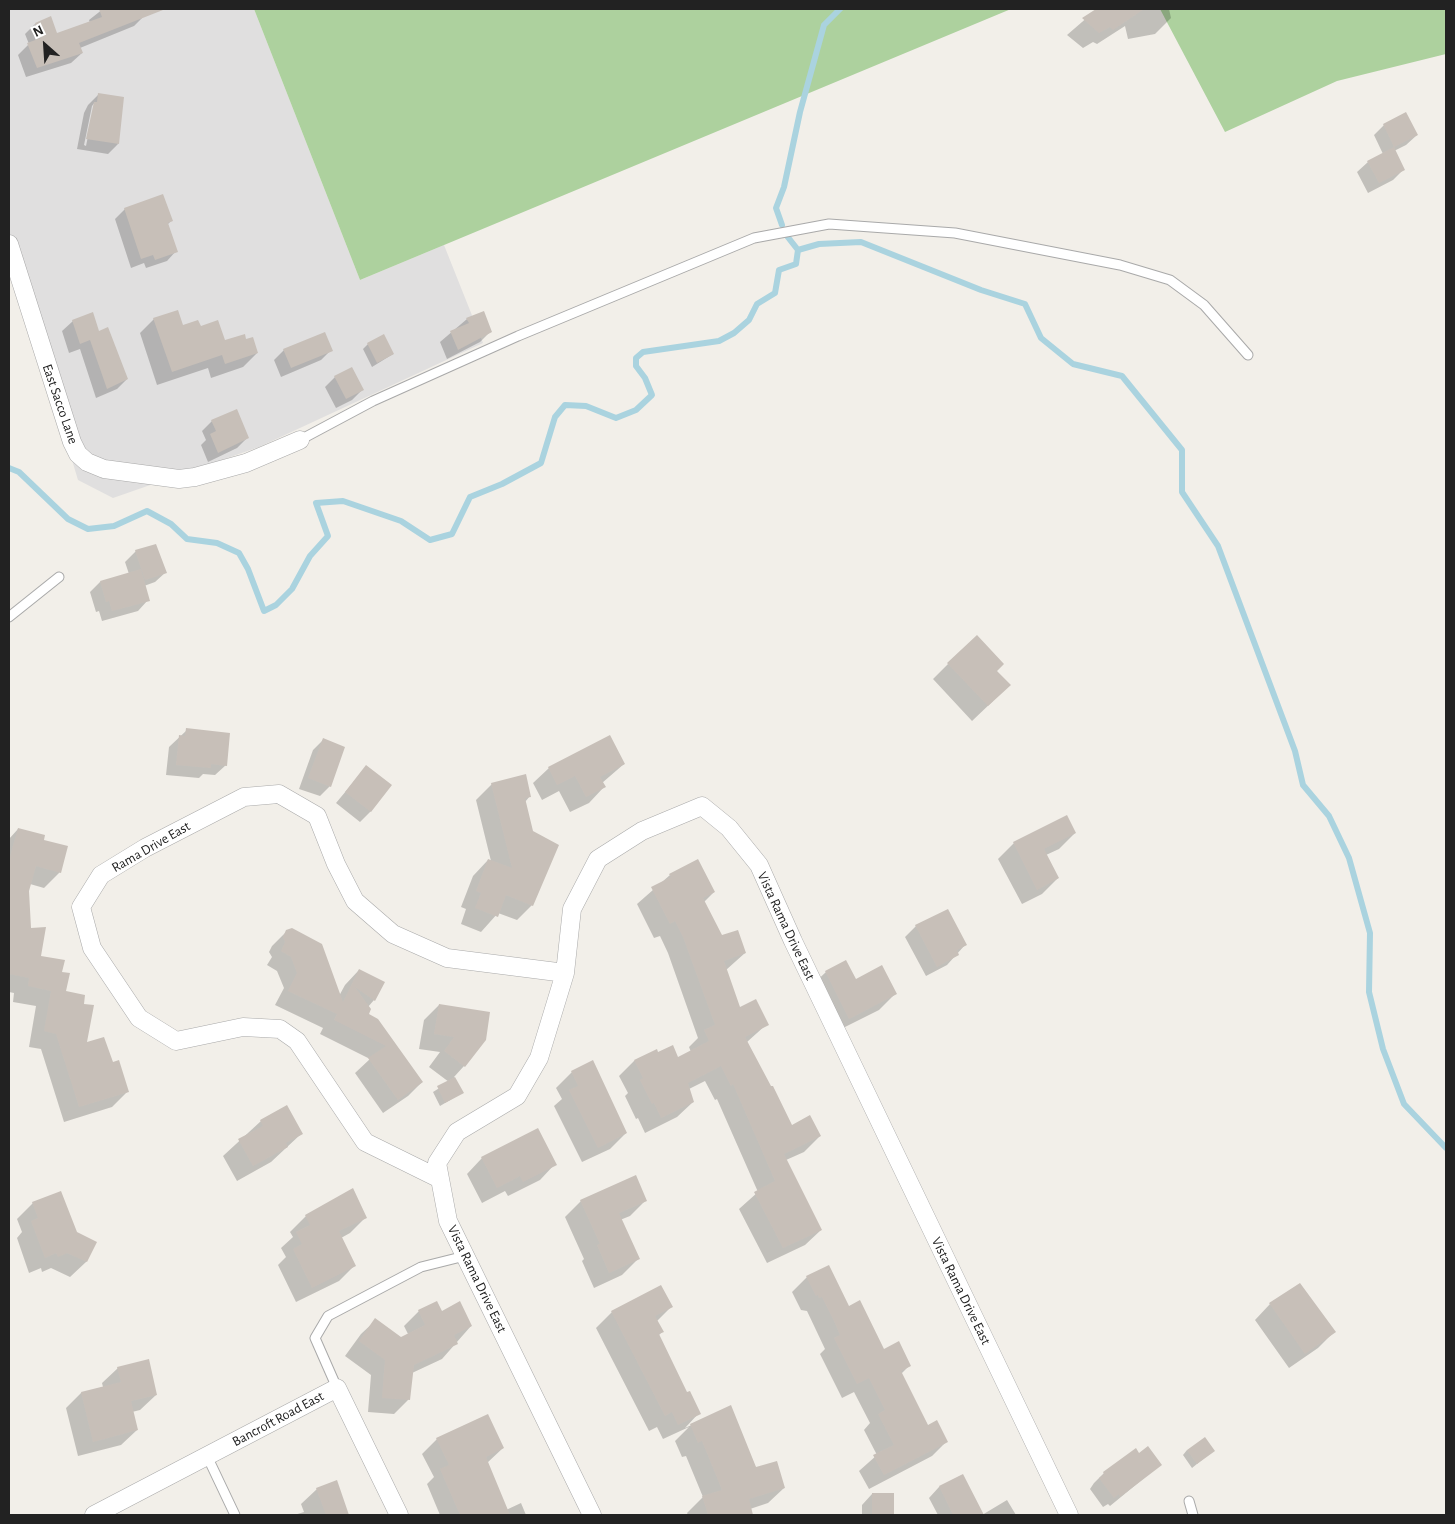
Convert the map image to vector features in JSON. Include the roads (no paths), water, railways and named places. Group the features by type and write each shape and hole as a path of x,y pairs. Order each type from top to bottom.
{"street":[{"name":"East Sacco Lane","path":"9,244 72,442 78,454 88,462 104,469 179,479 195,478 246,463 300,440"},
{"name":"Rama Drive East","path":"440,1179 365,1142 297,1041 280,1029 243,1027 176,1040 139,1018 92,948 81,907 102,875 145,848 244,797 279,794 317,816 336,864 355,901 393,934 448,958 565,973"},
{"name":"Vista Rama Drive East","path":"592,1515 448,1221 437,1164 457,1132 517,1096 539,1058 565,973 572,909 598,859 642,832 702,806 729,828 759,865 797,950 1069,1515"},
{"name":"Bancroft Road East","path":"94,1515 337,1388 399,1515"}],"lane":[{"path":"300,440 373,401 518,336 754,238 829,224 955,233 1120,265 1170,280 1204,305 1248,355"},
{"path":"9,617 59,577"},
{"path":"337,1388 315,1338 328,1316 421,1267 465,1256"},
{"path":"207,1456 235,1515"},
{"path":"1189,1501 1193,1515"}],"waterway":[{"path":"782,225 776,208 784,187 800,112 824,25 840,9"},
{"path":"9,468 19,472 68,519 88,529 114,526 147,511 171,524 187,539 217,543 239,553 248,569 264,611 276,605 292,589 310,556 328,536 316,503 343,501 401,521 430,540 452,534 470,497 502,484 541,463 555,417 565,405 586,406 616,418 636,410 652,395 645,378 636,366 636,358 643,352 719,341 734,333 749,320 757,304 775,293 779,270 796,264 798,250 787,236"},
{"path":"798,250 819,244 861,242 981,290 1025,304 1041,338 1073,364 1122,376 1182,450 1182,492 1218,546 1295,751 1303,785 1329,816 1349,858 1370,933 1369,992 1383,1049 1404,1104 1446,1148"}]}
